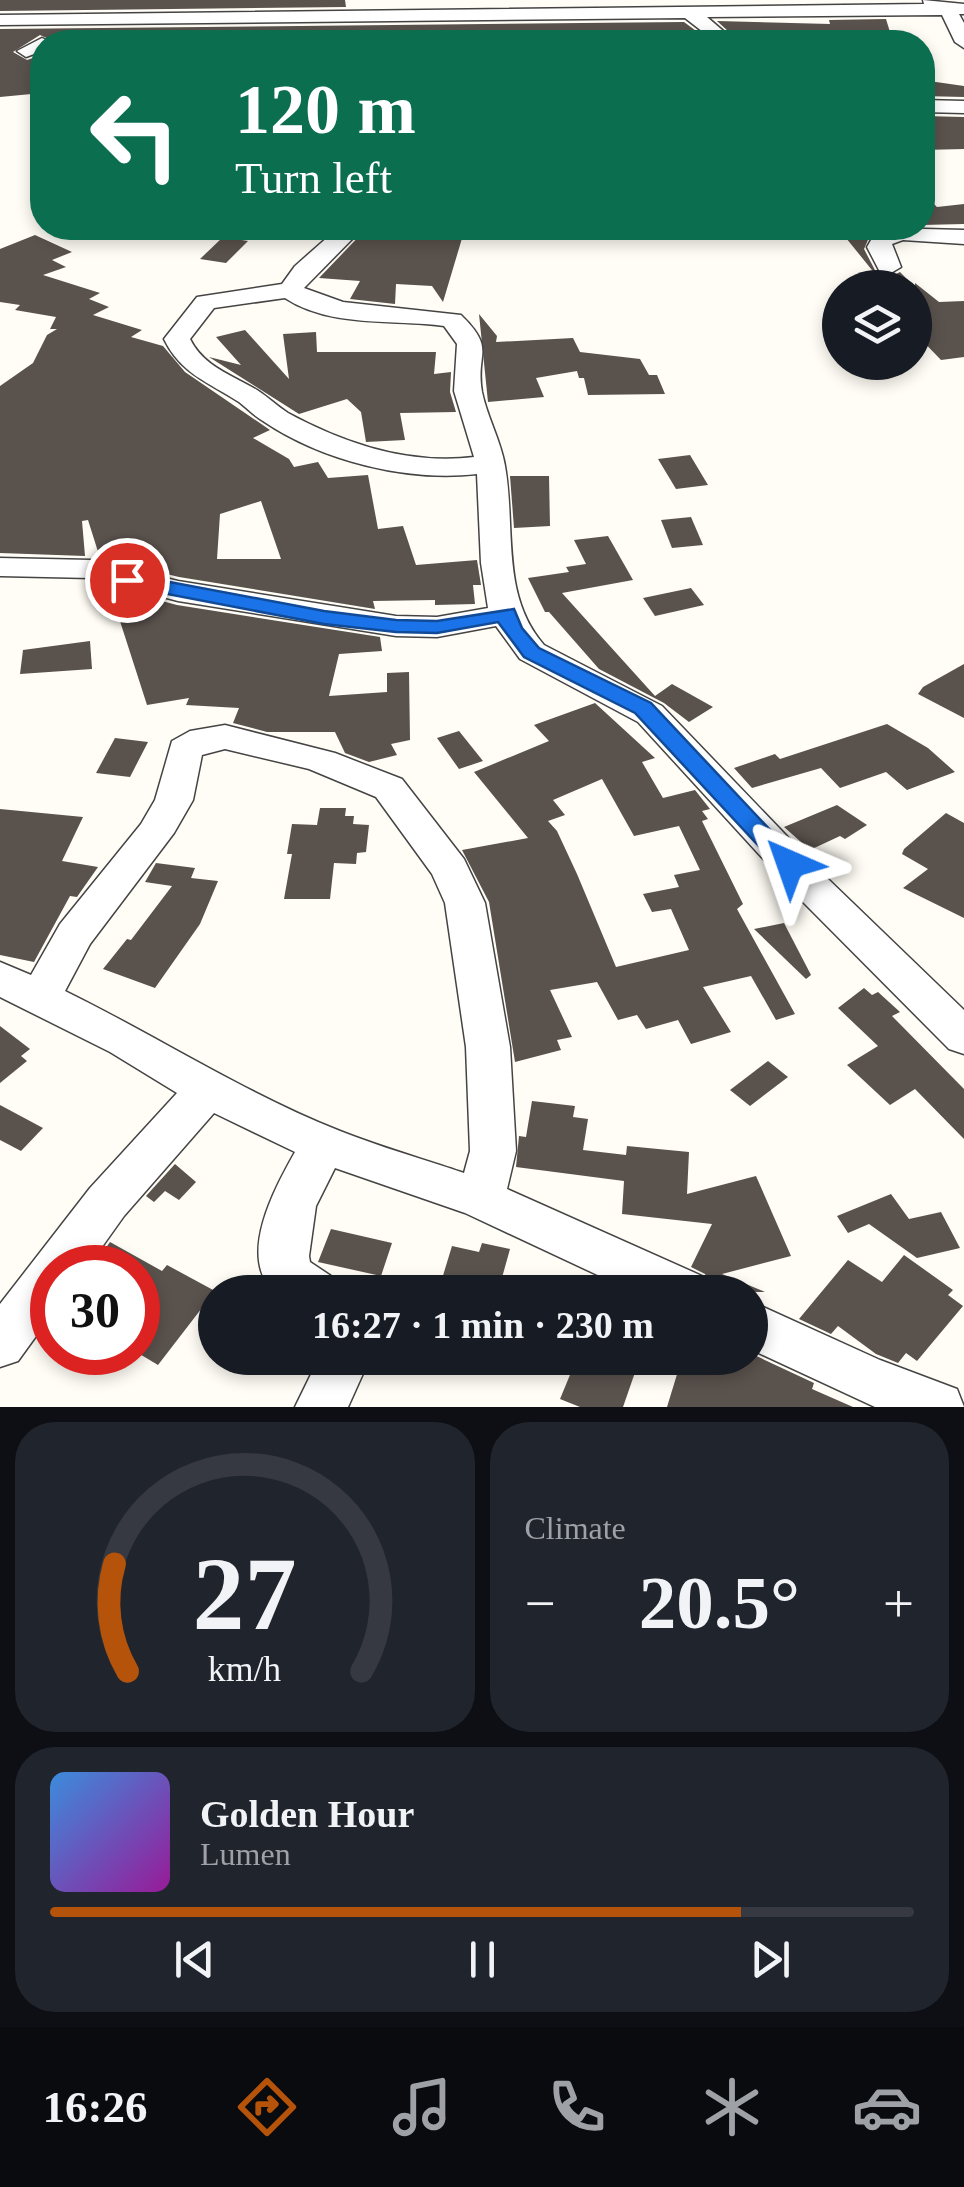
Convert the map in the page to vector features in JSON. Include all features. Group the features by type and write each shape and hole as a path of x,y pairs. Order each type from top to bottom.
{"street":[{"path":"132,20 136,0"},
{"path":"228,19 297,0"},
{"path":"0,20 228,19 419,12 602,22 735,5 948,6 964,42"},
{"path":"690,13 712,30"},
{"path":"60,30 79,20"},
{"path":"0,36 30,41"},
{"path":"935,106 964,107"},
{"path":"935,234 964,237"},
{"path":"339,240 290,290 206,302 177,339 181,350 204,375 247,395 274,417 344,446 386,461 432,470 491,464"},
{"path":"882,240 879,247 890,266"},
{"path":"290,290 317,304 452,320 463,330 474,352 467,381 491,464 501,600 512,630 532,652 650,714 813,888 964,1038"},
{"path":"0,567 91,569 178,591 396,626 437,627 506,614"},
{"path":"482,1199 492,1151 488,1047 465,902 450,869 388,788 322,761 225,737 203,739 185,750 174,800 155,833 74,935 15,992 324,1145 482,1199 647,1275"},
{"path":"75,1245 107,1202 208,1089"},
{"path":"288,1275 282,1252 286,1221 324,1145"},
{"path":"0,1344 30,1304"},
{"path":"768,1333 863,1378 938,1407"},
{"path":"320,1407 336,1375"}],"building":[{"path":"0,0 345,0 346,7 0,11"},
{"path":"886,19 889,30 727,30 717,21 830,24 829,20"},
{"path":"684,22 695,30 30,30 30,41 13,52 30,59 30,94 0,97 0,29"},
{"path":"935,82 964,86 964,97 935,96"},
{"path":"935,116 964,117 964,149 935,150"},
{"path":"964,204 964,224 935,225 935,205"},
{"path":"30,237 72,252 52,260 66,267 43,275 100,293 89,299 109,307 93,315 142,330 131,337 163,346 185,372 270,430 253,438 289,459 294,467 318,462 328,478 368,475 378,529 403,526 416,565 477,560 481,585 473,585 475,604 373,601 375,609 179,577 100,558 88,520 82,521 85,556 0,553 0,386 33,363 47,335 57,329 50,329 56,317 15,310 20,305 0,302 0,249","holes":["261,501 281,559 217,559 220,514"]},
{"path":"220,240 248,241 226,263 200,259"},
{"path":"355,240 462,240 443,302 432,286 396,284 395,304 350,299 360,281 319,278"},
{"path":"848,240 868,240 864,249 875,270"},
{"path":"932,296 939,302 964,301 964,357 941,360 932,351"},
{"path":"479,314 497,336 496,342 573,338 580,352 640,359 649,375 657,375 665,394 588,395 584,378 579,378 577,371 536,378 544,397 488,402"},
{"path":"245,330 289,379 283,334 316,332 317,352 436,352 434,374 451,372 450,392 456,412 400,413 405,440 366,442 361,412 347,399 299,414 209,357 241,365 216,337"},
{"path":"690,455 708,485 676,489 658,459"},
{"path":"510,476 549,476 550,526 514,528"},
{"path":"691,517 703,545 672,548 661,520"},
{"path":"608,536 633,580 562,593 655,696 672,684 713,707 689,722 664,703 599,669 545,612 528,578 569,572 566,567 586,564 574,540"},
{"path":"109,587 177,605 380,637 382,651 339,654 329,696 387,692 387,673 409,672 410,740 391,744 397,755 369,762 345,753 335,732 267,732 233,723 239,708 186,705 189,698 147,705"},
{"path":"691,588 704,605 655,616 643,598"},
{"path":"90,641 92,669 20,674 23,650"},
{"path":"964,664 964,718 918,694 923,687"},
{"path":"595,703 655,758 642,762 663,798 695,790 710,809 702,811 708,819 702,821 743,904 737,909 795,1014 776,1020 751,976 703,987 731,1032 691,1044 678,1020 646,1029 637,1015 618,1020 597,982 550,990 572,1037 557,1040 561,1050 515,1062 489,902 462,850 528,838 474,772 549,741 534,725","holes":["602,779 634,836 679,826 700,870 674,875 679,887 643,894 652,912 671,909 689,950 616,967 557,831 548,821 565,815 553,800"]},
{"path":"887,724 928,748 955,772 907,790 886,772 840,788 821,768 752,788 734,768 775,754 780,759"},
{"path":"459,731 483,761 459,769 437,738"},
{"path":"115,738 148,742 130,777 96,773"},
{"path":"837,805 867,825 845,839 840,836 810,850 784,827"},
{"path":"320,808 346,808 345,816 354,816 353,824 369,825 366,852 357,853 356,864 334,863 330,899 284,899 292,854 287,854 292,824 317,825"},
{"path":"0,809 83,817 62,861 98,867 77,897 70,896 34,962 0,955"},
{"path":"946,813 964,823 964,918 903,888 928,869 902,854 904,849"},
{"path":"156,863 195,868 191,878 218,881 200,924 155,988 103,969 172,886 145,882"},
{"path":"784,923 811,975 806,979 754,929"},
{"path":"864,988 872,995 878,992 900,1012 892,1016 964,1089 964,1139 915,1089 890,1105 847,1065 878,1046 838,1008"},
{"path":"0,1026 30,1049 21,1056 27,1061 0,1083"},
{"path":"768,1061 788,1077 750,1106 730,1090"},
{"path":"532,1101 575,1106 573,1117 588,1119 583,1150 626,1155 627,1146 689,1152 687,1194 756,1176 791,1256 724,1275 705,1275 691,1267 712,1224 622,1214 624,1181 516,1167 519,1136 526,1137"},
{"path":"0,1105 43,1128 21,1151 0,1140"},
{"path":"175,1164 196,1182 179,1200 165,1191 154,1202 146,1196"},
{"path":"891,1194 909,1219 941,1212 960,1248 917,1258 869,1224 848,1233 837,1216"},
{"path":"331,1229 392,1243 381,1275 318,1262"},
{"path":"482,1243 510,1249 503,1275 443,1275 452,1246 479,1252"},
{"path":"904,1255 953,1290 948,1295 963,1306 917,1361 906,1353 898,1363 876,1354 838,1326 831,1334 799,1319 848,1260 882,1282"},
{"path":"167,1265 198,1282 198,1313 160,1362 160,1270"},
{"path":"768,1361 814,1383 812,1389 853,1407 667,1407 677,1375 768,1375"},
{"path":"570,1375 634,1375 623,1407 580,1407 560,1399"}],"route":[{"path":"127,580 324,617 396,626 437,627 506,614 512,630 532,652 643,708 790,864"}]}
